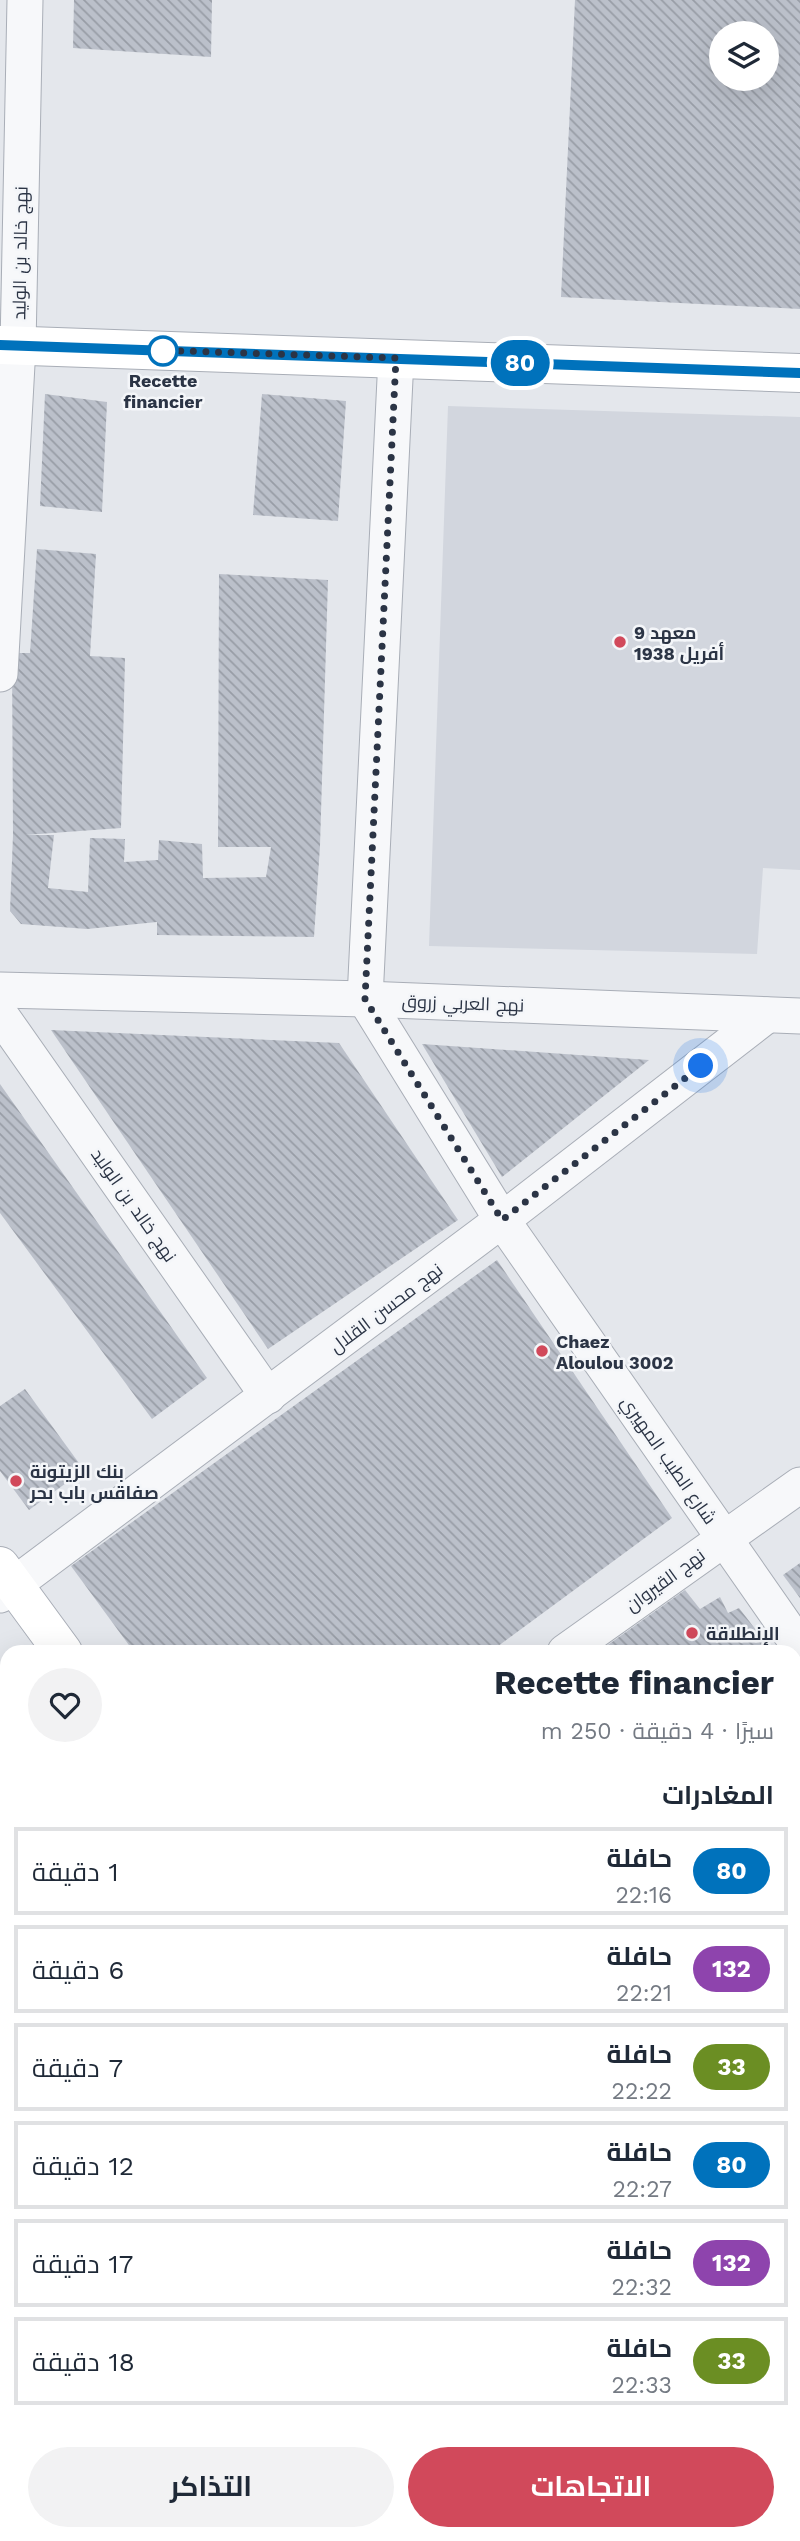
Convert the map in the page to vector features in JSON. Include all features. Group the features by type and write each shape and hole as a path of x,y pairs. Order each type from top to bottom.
{"street":[{"name":"نهج خالد بن الوليد","path":"0,674 9,346 25,0"},
{"path":"9,346 800,373"},
{"path":"365,999 396,358"},
{"name":"نهج العربي زروق","path":"0,990 365,999 784,1015"},
{"name":"شارع الطيب المهيري","path":"365,999 502,1220 799,1645"},
{"name":"نهج خالد بن الوليد","path":"0,1014 268,1396"},
{"name":"نهج محسن القلال","path":"5,1582 268,1396 502,1220 784,1015"},
{"name":"نهج القيروان","path":"575,1645 800,1485"},
{"path":"5,1582 57,1645"}],"shaded area":[{"name":"معهد 9 أفريل 1938","path":"448,406 800,417 800,870 763,868 757,954 429,946"}],"building":[{"path":"74,0 212,0 211,57 73,48"},
{"path":"575,0 800,0 800,309 561,297"},
{"path":"45,394 107,402 102,512 40,506"},
{"path":"262,394 346,401 338,521 253,515"},
{"path":"37,549 96,554 90,656 125,658 121,828 25,835 54,835 48,888 88,892 90,838 125,839 124,862 158,860 159,840 202,844 203,878 266,877 271,847 218,847 219,574 328,580 320,846 314,937 157,935 157,922 87,929 21,924 10,911 13,835 12,653 30,653"},
{"path":"51,1030 339,1043 458,1220 268,1349"},
{"path":"422,1044 649,1060 502,1177"},
{"path":"0,1084 207,1378 152,1419 0,1213"},
{"path":"497,1260 672,1518 500,1645 129,1645 71,1566"},
{"path":"25,1389 84,1470 29,1510 0,1471 0,1406"},
{"path":"800,1563 800,1598 783,1575"},
{"name":"الإنطلاقة","path":"685,1590 700,1609 720,1597 728,1613 739,1608 768,1645 608,1645"}],"bus line":[{"name":"80","path":"0,345 800,373"}],"place":[{"name":"Recette financier","path":"163,351"},
{"name":"معهد 9 أفريل 1938","path":"620,642"},
{"name":"Chaez Aloulou 3002","path":"542,1351"},
{"name":"بنك الزيتونة صفاقس باب بحر","path":"16,1481"},
{"name":"الإنطلاقة","path":"692,1633"}],"route":[{"path":"163,351 153,350 396,358 365,999 502,1220 701,1066"}]}
